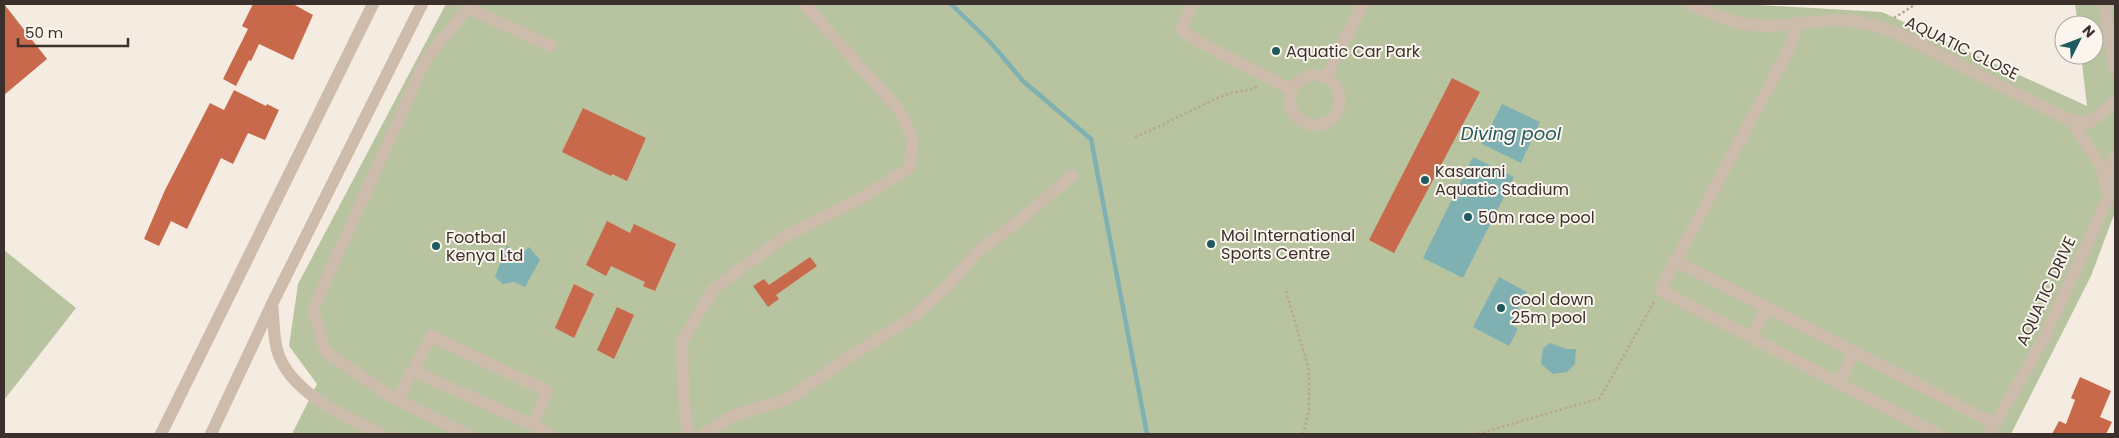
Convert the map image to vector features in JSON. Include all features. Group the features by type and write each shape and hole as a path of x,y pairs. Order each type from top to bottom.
{"street":[{"path":"161,434 373,4"},
{"path":"211,434 272,304 422,4"},
{"path":"689,434 685,420 682,342 713,289 784,237 863,197 909,168 913,141 900,111 804,4"},
{"path":"1193,4 1181,29 1194,39 1292,90"},
{"path":"1326,77 1363,4"},
{"name":"AQUATIC CLOSE","path":"1689,4 1719,17 1748,25 1763,26 1799,22 1850,20 1884,29 1929,49 2070,120 2090,122 2115,102"},
{"path":"2104,4 2115,69"},
{"path":"466,434 398,400 326,352 313,308 426,59 468,8 551,46"},
{"path":"1799,22 1790,48 1660,290 1937,434"},
{"path":"1315,74 1326,77 1336,85 1339,92 1339,109 1327,122 1311,125 1302,122 1291,109 1292,90 1300,79 1307,76 1315,74"},
{"name":"AQUATIC CLOSE","path":"2070,120 2101,165 2108,198"},
{"name":"AQUATIC DRIVE","path":"1992,429 2044,338 2108,198 2115,156"},
{"path":"704,434 732,416 788,399 849,357 910,319 951,283 978,252 1020,220 1072,176"},
{"path":"1676,261 1854,352 1992,429"},
{"path":"272,304 277,352 288,375 326,406 381,434"},
{"path":"1751,337 1767,308"},
{"path":"398,400 431,336 547,391 533,425"},
{"path":"1840,383 1854,352"},
{"path":"412,371 550,434"}],"path":[{"path":"1884,29 1888,22 1916,4"},
{"path":"1135,137 1230,93 1250,91 1269,78"},
{"path":"1478,434 1600,398 1660,290"},
{"path":"1286,291 1309,370 1309,410 1303,434"}],"green space":[{"name":"Moi International Sports Centre","path":"446,4 1742,4 1882,12 2087,106 2082,65 2104,65 2104,15 2077,15 2075,4 2115,4 2115,212 2091,276 2011,434 292,434 317,384 289,346 298,284"},
{"path":"4,250 76,308 4,400"}],"water":[{"name":"Diving pool","path":"1502,104 1540,122 1521,163 1482,144"},
{"name":"50m race pool","path":"1473,157 1514,177 1463,278 1423,258"},
{"path":"507,245 518,257 529,247 540,260 525,287 514,282 503,284 495,277"},
{"name":"cool down 25m pool","path":"1499,277 1527,292 1510,324 1518,329 1509,346 1473,327"},
{"path":"1550,343 1566,349 1576,349 1575,364 1567,372 1553,374 1541,364 1543,348"}],"building":[{"path":"4,4 47,59 4,95"},
{"path":"253,4 293,4 313,15 293,60 259,44 236,86 223,79 248,29 242,26"},
{"path":"1452,78 1480,92 1394,253 1369,240"},
{"path":"234,90 266,106 267,104 279,110 265,140 248,133 233,164 221,158 187,229 171,221 159,246 144,239 165,190 210,103 224,110"},
{"path":"583,108 646,138 627,181 612,174 611,176 562,152"},
{"path":"607,221 630,233 634,224 676,244 655,291 643,286 645,282 611,266 606,276 586,265"},
{"path":"810,257 817,266 776,295 779,299 768,307 753,286 764,279 769,285"},
{"path":"574,284 594,294 574,338 555,328"},
{"path":"617,307 634,315 614,359 597,350"},
{"path":"2080,377 2111,391 2100,417 2112,422 2106,434 2052,434 2059,421 2066,424 2075,400 2071,398"}],"waterway":[{"path":"951,4 990,42 1023,81 1091,139 1147,434"}],"place":[{"name":"Aquatic Car Park","path":"1276,51"},
{"name":"Kasarani Aquatic Stadium","path":"1425,180"},
{"name":"50m race pool","path":"1468,217"},
{"name":"Moi International Sports Centre","path":"1211,244"},
{"name":"Footbal Kenya Ltd","path":"436,246"},
{"name":"cool down 25m pool","path":"1501,308"}]}
